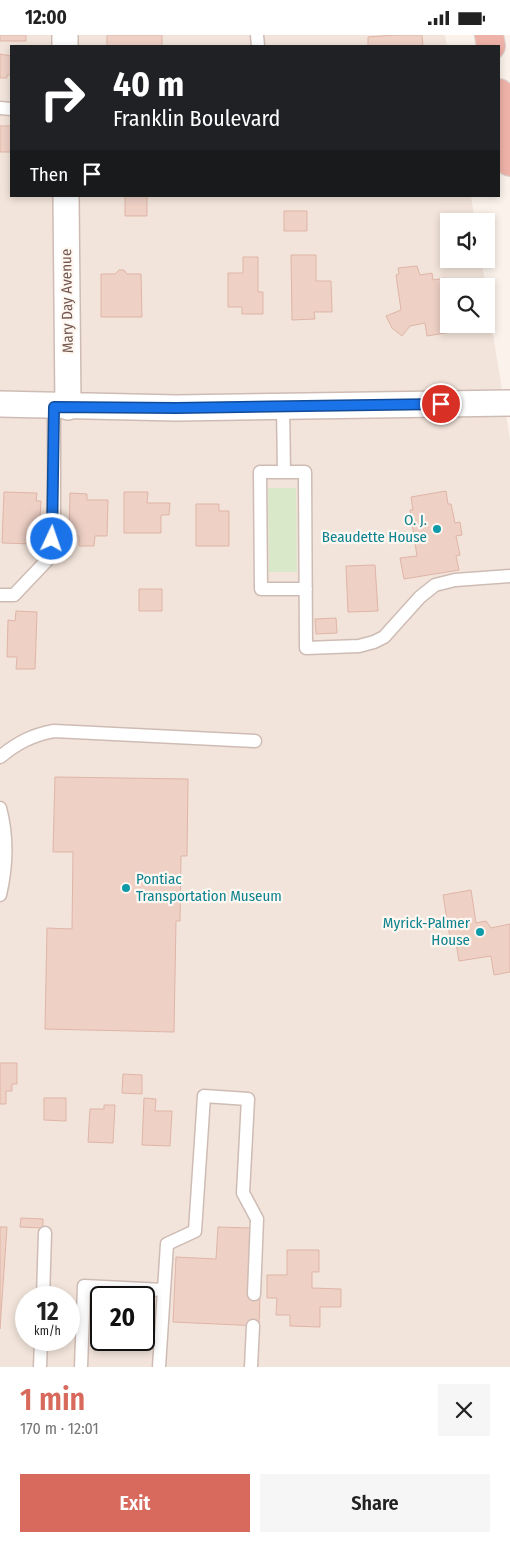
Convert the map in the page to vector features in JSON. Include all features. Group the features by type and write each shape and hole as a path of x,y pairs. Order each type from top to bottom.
{"highway":[{"path":"500,106 502,132 510,162"}],"street":[{"name":"Mary Day Avenue","path":"61,407 66,197"},
{"path":"0,404 61,407 510,403"}],"lane":[{"path":"283,406 284,472"},
{"path":"0,595 14,595 51,556 61,407"},
{"path":"306,589 261,589 260,472 305,471 306,589 306,648 359,646 374,642 384,637 420,597 436,585 455,580 510,576"},
{"path":"0,757 22,740 54,731 255,741"},
{"path":"0,808 6,840 6,861 0,895"},
{"path":"159,1367 167,1245 195,1231 204,1096 248,1099 243,1193 257,1219 254,1295"},
{"path":"43,1286 45,1233"},
{"path":"81,1367 84,1286 164,1290"},
{"path":"251,1367 253,1326"},
{"path":"40,1367 41,1351"}],"shaded area":[{"path":"0,35 445,35 447,45 10,45 10,197 471,197 474,213 440,213 440,268 483,268 485,278 440,278 440,333 493,333 510,439 510,1367 0,1367"}],"green space":[{"path":"268,488 296,488 297,572 269,572"}],"building":[{"path":"0,35 26,35 26,41 0,41"},
{"path":"107,35 162,35 162,45 107,45"},
{"path":"422,35 423,45 368,45 368,37"},
{"path":"0,54 10,56 10,75 7,75 7,78 0,78"},
{"path":"0,126 10,126 10,152 0,152"},
{"path":"125,197 147,197 147,216 125,216"},
{"path":"284,211 307,211 307,231 284,231"},
{"path":"291,255 316,255 316,281 331,281 332,312 314,312 315,319 292,320"},
{"path":"243,257 258,257 258,292 263,292 263,314 242,314 242,307 228,307 228,273 243,273"},
{"path":"417,266 420,275 432,273 433,280 440,279 440,333 445,333 427,336 425,323 410,326 402,336 392,328 386,316 401,310 396,275 399,274 398,268"},
{"path":"119,270 124,270 127,274 141,274 142,317 101,317 101,274 115,274"},
{"name":"O. J. Beaudette House","path":"446,491 448,504 451,504 455,523 460,522 462,535 456,536 460,555 456,556 459,570 404,579 400,558 417,556 410,510 413,510 411,497"},
{"path":"4,492 37,493 36,501 41,501 39,534 34,533 34,544 2,543"},
{"path":"124,492 148,492 147,503 170,503 169,515 161,515 161,533 124,533"},
{"path":"70,493 87,494 87,500 108,500 107,536 95,536 94,546 79,546 79,536 69,536"},
{"path":"196,504 219,504 219,511 229,511 229,546 196,546"},
{"path":"375,565 378,611 348,612 346,566"},
{"path":"139,589 162,589 162,611 139,611"},
{"path":"16,611 37,612 35,669 16,669 17,657 7,657 8,620 15,621"},
{"path":"336,618 337,633 316,634 315,619"},
{"name":"Pontiac Transportation Museum","path":"55,777 188,779 187,856 181,856 180,921 176,921 174,1032 45,1029 47,928 72,929 73,852 53,852"},
{"name":"Myrick-Palmer House","path":"471,890 476,923 486,921 491,928 510,924 510,972 494,975 491,956 459,961 455,937 450,938 443,895"},
{"path":"0,1063 17,1063 17,1084 12,1084 12,1091 6,1091 6,1104 0,1104"},
{"path":"123,1074 142,1075 142,1094 122,1093"},
{"path":"44,1098 66,1098 66,1121 44,1120"},
{"path":"144,1098 156,1099 155,1111 172,1111 170,1146 142,1145"},
{"path":"104,1105 115,1105 113,1143 88,1142 90,1109 104,1109"},
{"path":"21,1218 43,1219 43,1228 20,1227"},
{"path":"0,1227 7,1227 0,1329"},
{"path":"218,1227 251,1228 248,1294 260,1295 259,1326 173,1322 176,1257 216,1259"},
{"path":"287,1250 319,1250 319,1272 312,1272 312,1288 341,1289 341,1307 320,1307 320,1327 290,1326 290,1315 276,1315 277,1298 267,1298 267,1275 287,1275"}],"place":[{"name":"O. J. Beaudette House","path":"437,529"},
{"name":"Pontiac Transportation Museum","path":"126,888"},
{"name":"Myrick-Palmer House","path":"480,932"}],"route":[{"path":"52,539 54,523 54,407 176,408 441,404"}]}
